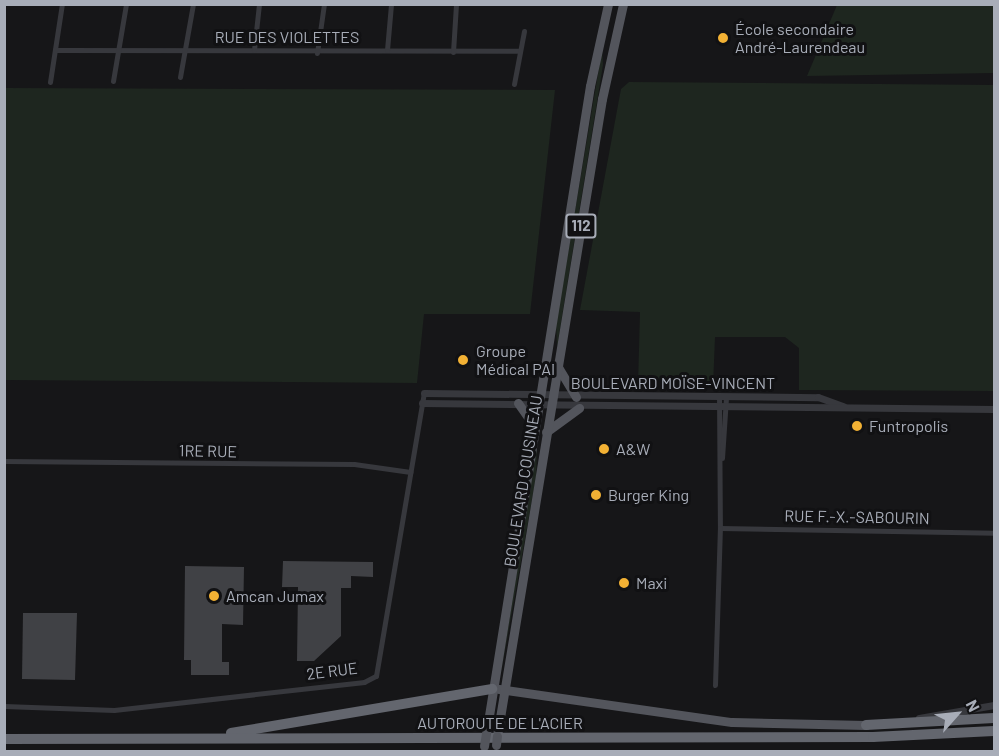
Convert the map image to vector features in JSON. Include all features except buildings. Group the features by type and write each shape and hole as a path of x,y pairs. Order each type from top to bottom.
{"highway":[{"path":"192,739 492,689"},
{"path":"866,725 994,718"},
{"name":"AUTOROUTE DE L'ACIER","path":"4,739 873,738 994,731"}],"main road":[{"name":"BOULEVARD COUSINEAU","path":"483,752 590,86 608,4"},
{"name":"BOULEVARD COUSINEAU","path":"495,752 604,85 623,4"},
{"path":"558,367 576,397"},
{"path":"518,403 535,427"},
{"path":"546,432 579,408"},
{"path":"492,689 732,722 866,725"}],"street":[{"path":"50,82 62,4"},
{"path":"112,81 126,4"},
{"path":"180,77 187,50 193,4"},
{"path":"254,50 259,4"},
{"path":"317,53 324,4"},
{"path":"387,50 391,4"},
{"path":"453,51 456,4"},
{"path":"514,84 524,31"},
{"name":"RUE DES VIOLETTES","path":"55,50 118,52 254,50 317,53 387,50 520,51"},
{"name":"BOULEVARD MOÏSE-VINCENT","path":"424,393 539,399 579,408 994,409"},
{"name":"2E RUE","path":"4,706 114,710 364,682 376,676 424,393"},
{"path":"715,685 722,396"},
{"name":"BOULEVARD MOÏSE-VINCENT","path":"551,401 576,397 818,397 848,408"},
{"name":"BOULEVARD MOÏSE-VINCENT","path":"422,403 518,403 539,399"},
{"name":"1RE RUE","path":"4,461 356,464 410,472"},
{"name":"RUE F.-X.-SABOURIN","path":"720,528 994,533"},
{"path":"866,725 994,705"}],"shaded area":[{"path":"837,5 994,5 994,73 807,76"},
{"path":"602,50 603,65 557,347 556,324"},
{"path":"629,82 994,85 994,391 799,390 799,348 785,337 715,337 713,387 638,385 640,312 580,310 621,89"},
{"path":"5,88 555,90 530,314 424,314 417,383 5,380"},
{"path":"536,450 536,477 500,679"}],"place":[{"name":"École secondaire André-Laurendeau","path":"723,38"},
{"name":"Groupe Médical PAI","path":"463,360"},
{"name":"Funtropolis","path":"857,426"},
{"name":"A&W","path":"604,449"},
{"name":"Burger King","path":"596,495"},
{"name":"Maxi","path":"624,583"},
{"name":"Amcan Jumax","path":"214,596"}]}
